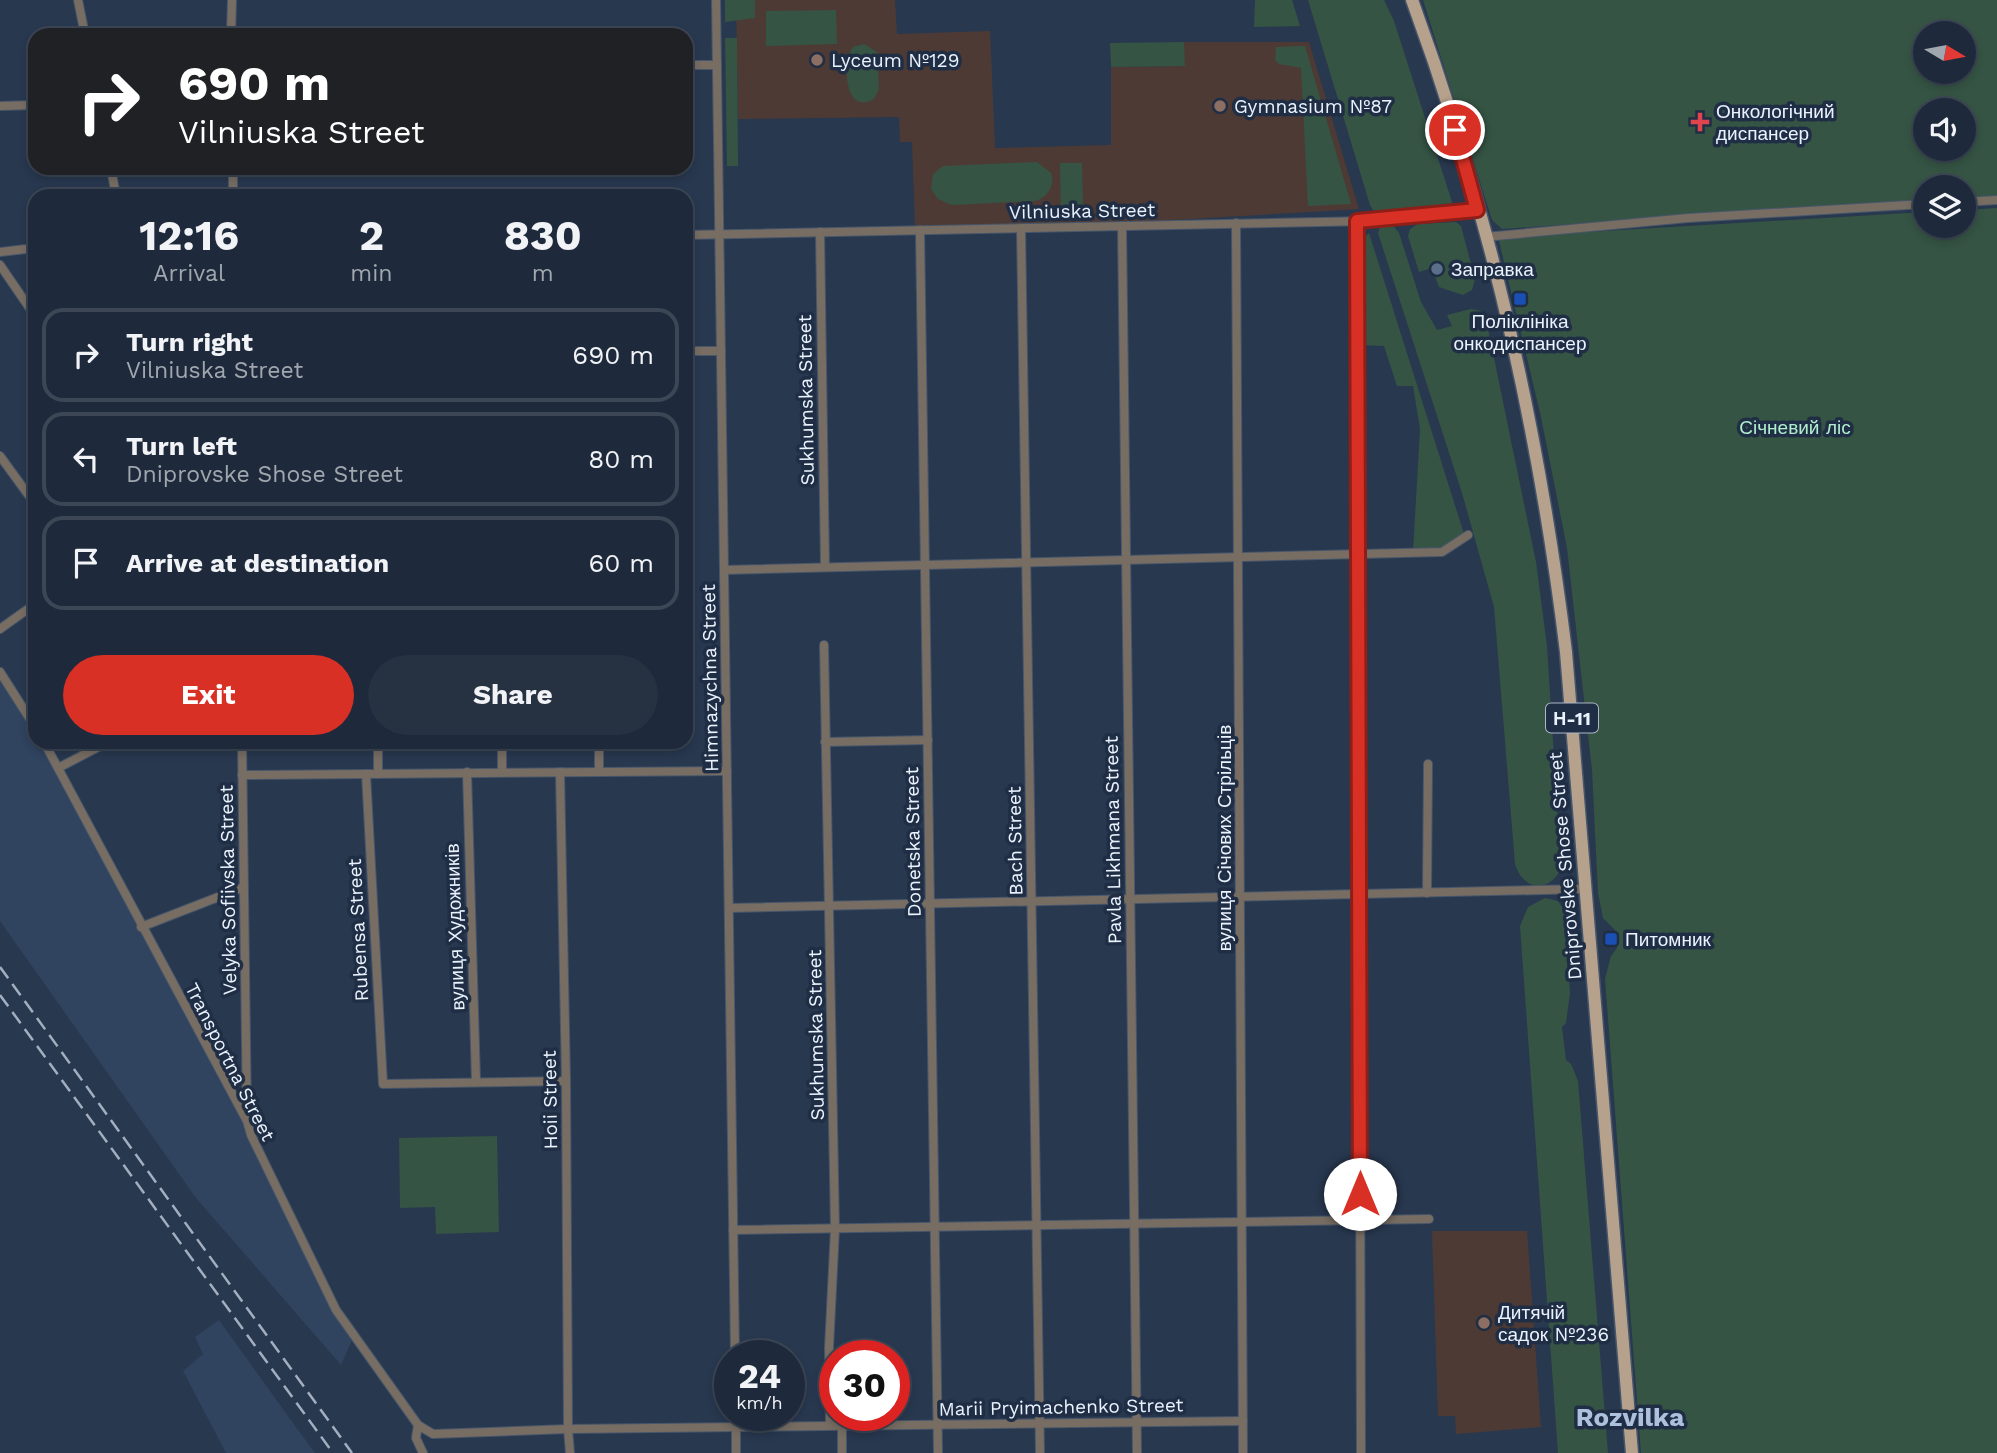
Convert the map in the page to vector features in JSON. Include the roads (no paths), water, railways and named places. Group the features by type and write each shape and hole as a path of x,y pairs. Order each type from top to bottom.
{"main road":[{"name":"Dniprovske Shose Street","path":"1412,0 1434,64 1485,237 1538,471 1555,563 1586,889 1632,1453"}],"street":[{"path":"78,0 84,28"},
{"path":"231,0 231,28"},
{"name":"Himnazychna Street","path":"716,0 735,1340"},
{"path":"693,65 717,65"},
{"path":"0,106 28,105"},
{"path":"1976,201 1997,200"},
{"path":"1485,237 1688,218 1913,205"},
{"name":"Vilniuska Street","path":"693,235 1357,221 1477,210"},
{"path":"1357,221 1361,1453"},
{"name":"вулиця Січових Стрільців","path":"1236,223 1243,1453"},
{"name":"Pavla Likhmana Street","path":"1122,226 1137,1453"},
{"name":"Bach Street","path":"1021,228 1040,1453"},
{"name":"Donetska Street","path":"920,230 938,1453"},
{"name":"Sukhumska Street","path":"820,232 825,568"},
{"path":"0,251 28,249"},
{"path":"0,265 28,306"},
{"path":"693,351 721,351"},
{"path":"0,456 28,494"},
{"path":"724,570 1442,552 1468,535"},
{"path":"0,629 28,609"},
{"name":"Sukhumska Street","path":"824,645 835,1229 829,1340"},
{"path":"0,671 28,716"},
{"path":"825,742 928,740"},
{"name":"Transportna Street","path":"48,749 141,927 247,1121 251,1135 337,1310 418,1425 416,1438 424,1453"},
{"path":"60,767 95,749"},
{"name":"Velyka Sofiivska Street","path":"242,749 247,1121"},
{"path":"378,749 378,774"},
{"path":"502,749 502,772"},
{"path":"599,749 599,771"},
{"path":"1427,893 1428,764"},
{"path":"242,775 727,771"},
{"name":"вулиця Художників","path":"467,772 476,1081"},
{"name":"Hoii Street","path":"560,772 566,1081 568,1429"},
{"name":"Rubensa Street","path":"366,774 383,1084 476,1081"},
{"path":"141,927 244,887"},
{"path":"729,908 1586,889"},
{"path":"476,1081 566,1081"},
{"path":"733,1230 1429,1219"},
{"name":"Marii Pryimachenko Street","path":"910,1425 1243,1421"},
{"path":"418,1425 425,1432 433,1434 568,1429 570,1453"},
{"name":"Marii Pryimachenko Street","path":"568,1429 714,1427"},
{"path":"736,1431 736,1453"},
{"path":"842,1431 842,1453"}],"railway":[{"path":"0,967 352,1453"},
{"path":"0,995 333,1453"}],"place":[{"name":"Lyceum №129","path":"817,60"},
{"name":"Gymnasium №87","path":"1220,106"},
{"name":"Онкологічний диспансер","path":"1700,122"},
{"name":"Заправка","path":"1437,269"},
{"name":"Поліклініка онкодиспансер","path":"1520,299"},
{"name":"Питомник","path":"1611,939"},
{"name":"Дитячій садок №236","path":"1484,1323"}],"district":[{"name":"Rozvilka","path":"1630,1417"}],"park label":[{"name":"Січневий ліс","path":"1795,427"}]}
